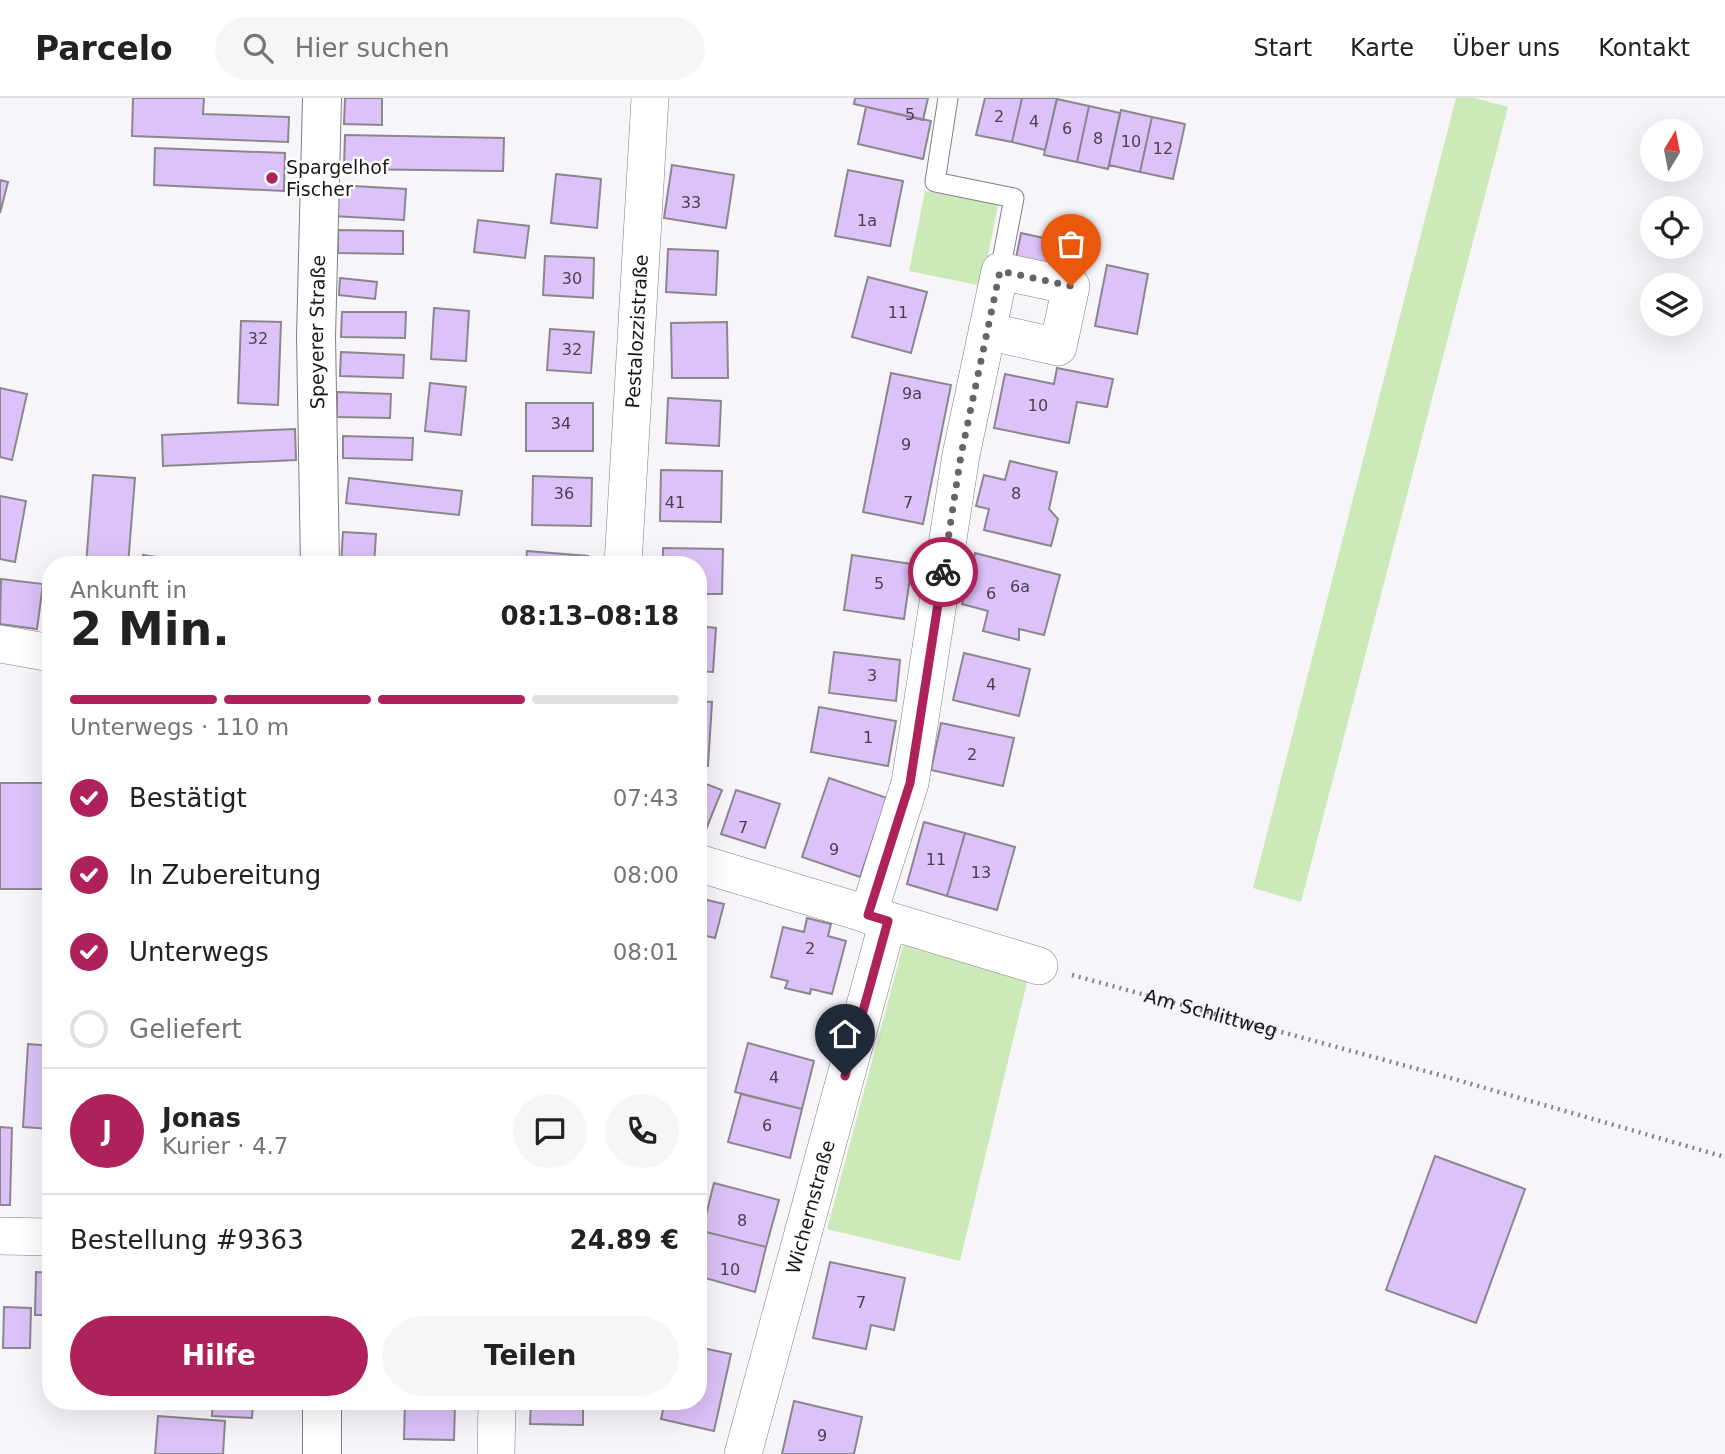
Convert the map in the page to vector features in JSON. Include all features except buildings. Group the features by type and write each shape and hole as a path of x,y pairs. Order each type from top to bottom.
{"main road":[{"name":"Speyerer Straße","path":"320,556 316,337 321,98"},
{"path":"322,1410 322,1454"}],"street":[{"name":"Pestalozzistraße","path":"624,556 650,98"},
{"path":"987,331 1058,347 1061,335 1071,286 1000,271"},
{"name":"Wichernstraße","path":"743,1454 910,783 961,455 1000,271"},
{"path":"0,644 42,651"},
{"path":"707,866 1039,966"},
{"path":"0,1236 42,1237"},
{"path":"496,1454 497,1410"}],"lane":[{"path":"948,98 934,182 1014,198 1000,271"}],"path":[{"name":"Am Schlittweg","path":"1039,966 1447,1077 1725,1157"}],"green space":[{"path":"1456,98 1475,98 1508,107 1301,902 1253,888"},
{"path":"925,191 998,205 982,286 909,271"},
{"path":"904,942 1027,982 960,1261 827,1229"}],"way so far":[{"path":"943,572 961,455 1000,271 1071,286"}],"place":[{"name":"Spargelhof Fischer","path":"272,178"}],"route":[{"path":"845,1076 888,921 868,915 910,783 943,572"}]}
